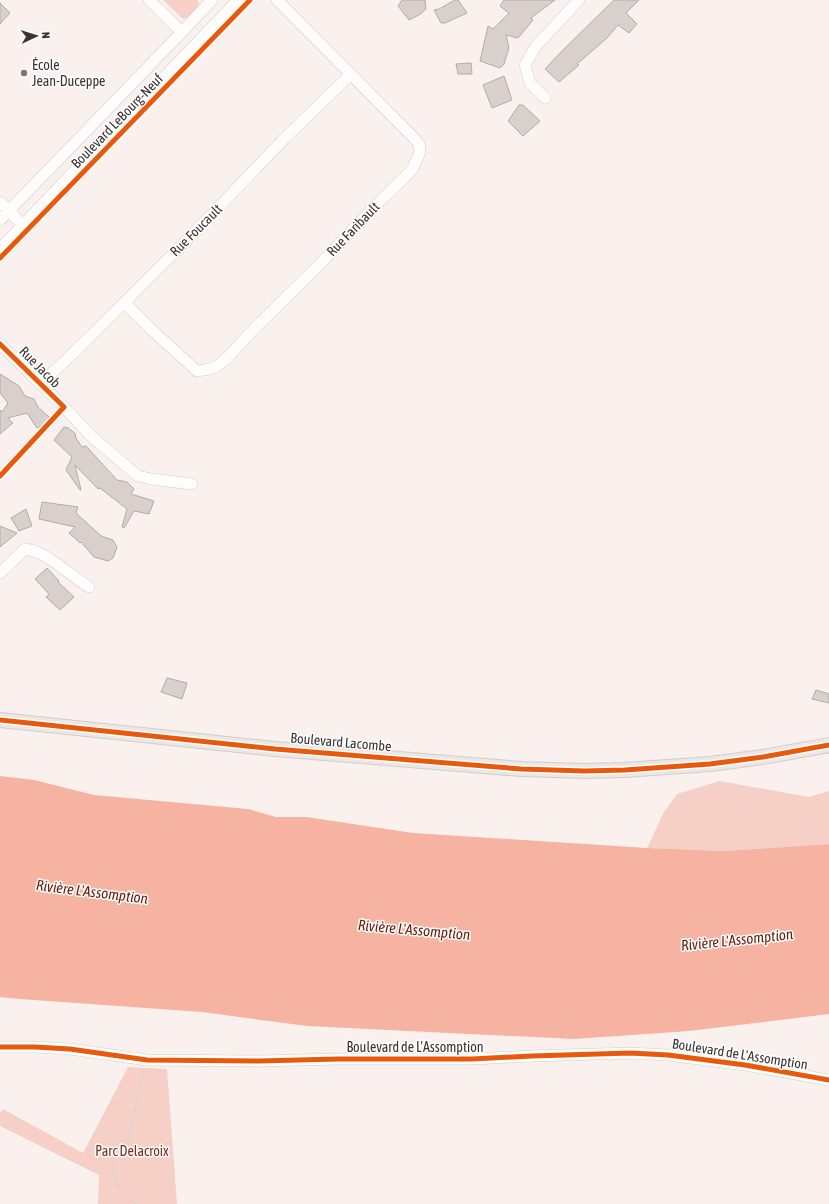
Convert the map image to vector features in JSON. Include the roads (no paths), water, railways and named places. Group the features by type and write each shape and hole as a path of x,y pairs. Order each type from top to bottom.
{"main road":[{"name":"Boulevard Lacombe","path":"0,720 275,749 521,769 585,771 682,766 762,757 829,745"}],"street":[{"path":"149,0 182,32"},
{"path":"0,249 238,0"},
{"name":"Rue Faribault","path":"125,303 197,371 219,365 413,168 420,152 419,144 277,0"},
{"path":"546,98 530,83 525,65 536,46 579,0"},
{"path":"0,220 182,32 207,2"},
{"name":"Rue Foucault","path":"41,384 125,303 284,139 351,74"},
{"path":"0,202 23,226"},
{"name":"Rue Jacob","path":"0,344 91,436 138,476 151,480 192,484"},
{"path":"0,573 25,549 33,550 56,563 89,587"},
{"name":"Boulevard de L'Assomption","path":"0,1047 70,1049 147,1060 472,1060 532,1056 630,1053 675,1056 745,1065 829,1080"}],"water":[{"name":"Rivière L'Assomption","path":"0,776 34,780 94,795 248,809 276,817 306,817 413,833 647,848 724,851 829,844 829,1014 689,1031 574,1039 307,1026 202,1012 0,997"}],"place":[{"name":"École Jean-Duceppe","path":"24,73"}],"park label":[{"name":"Parc Delacroix","path":"132,1151"}]}
